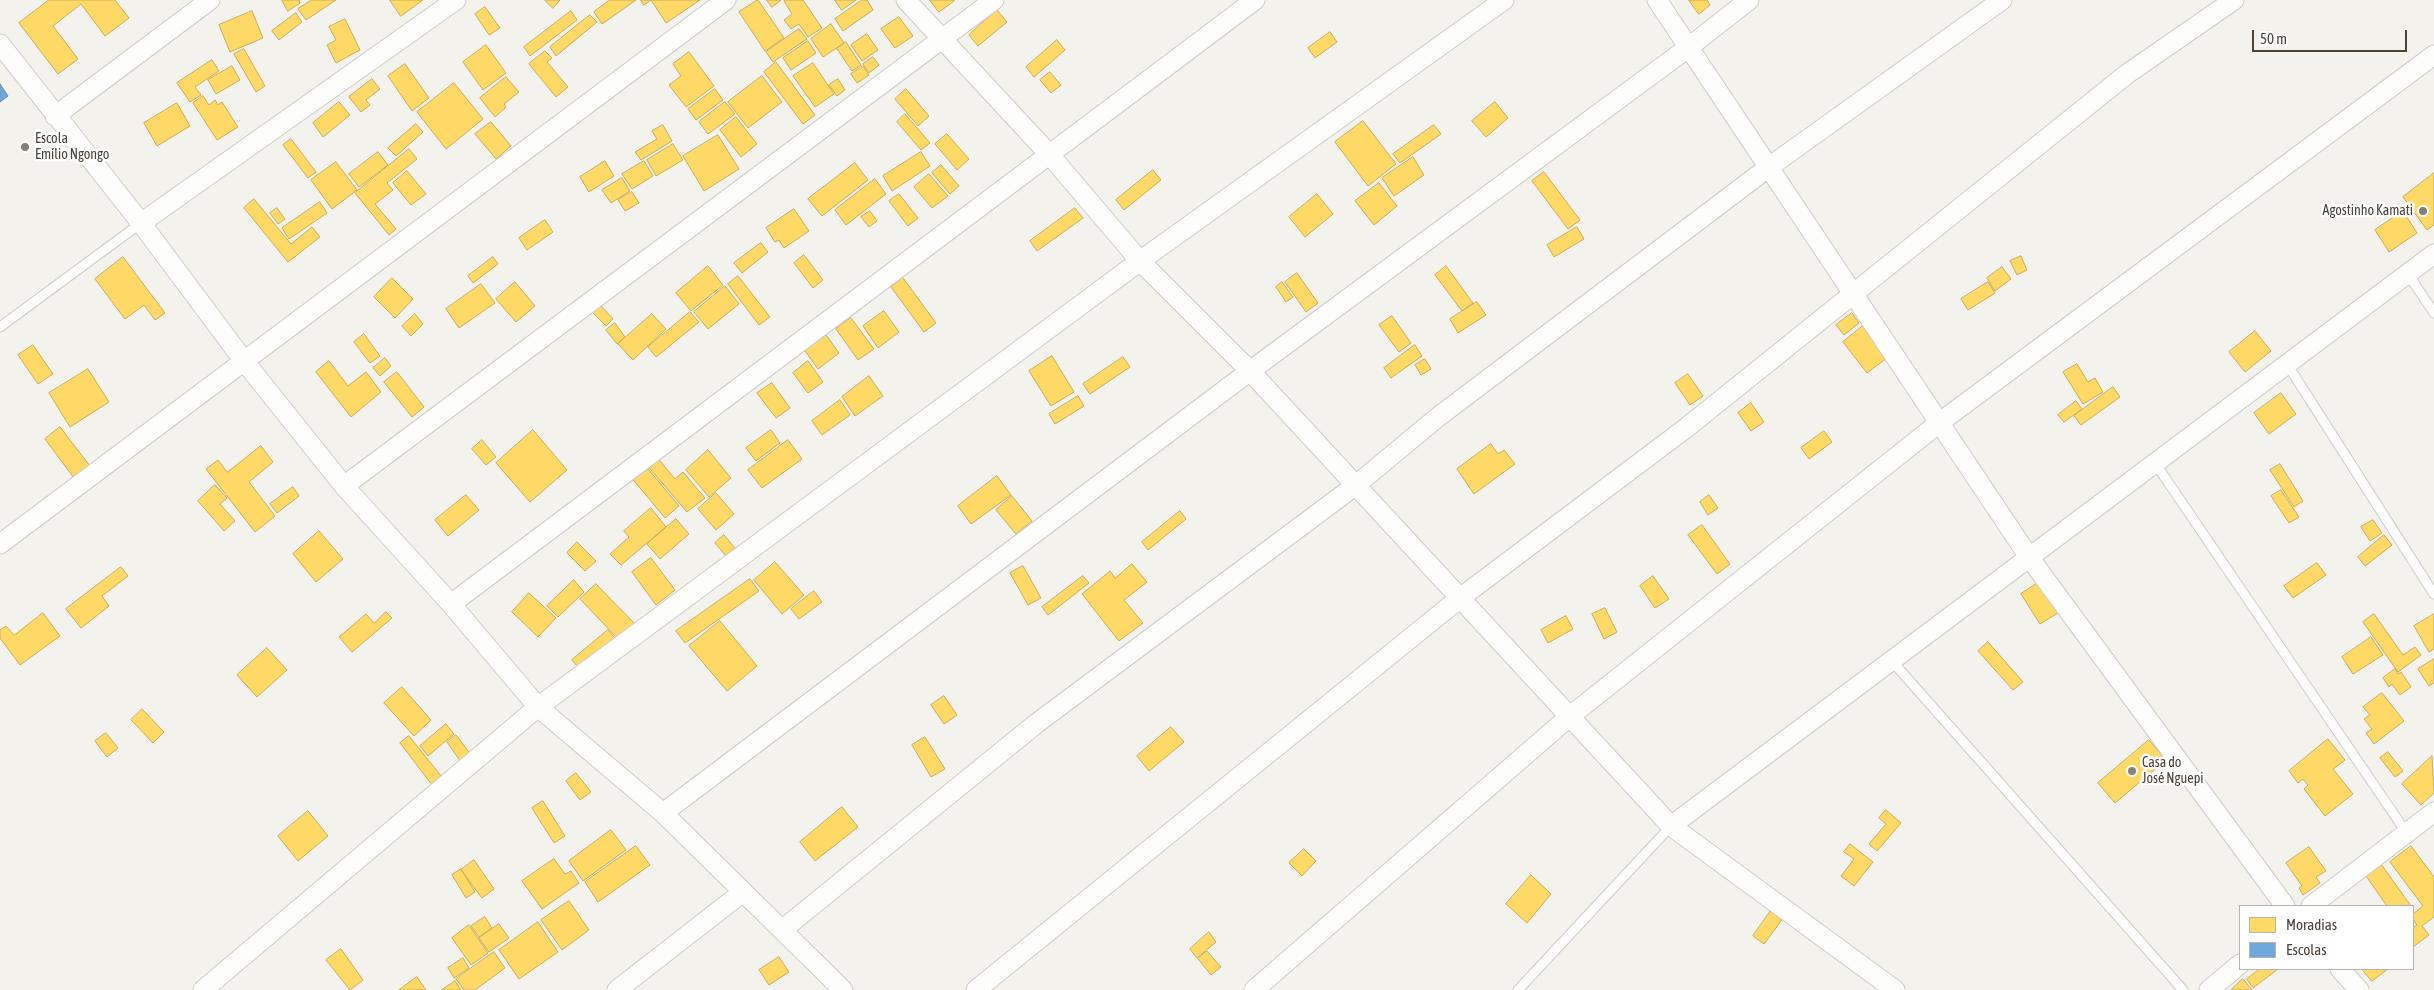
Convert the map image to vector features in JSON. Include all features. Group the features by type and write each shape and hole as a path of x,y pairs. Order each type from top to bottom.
{"street":[{"path":"55,116 210,0"},
{"path":"141,224 456,0"},
{"path":"0,544 726,0"},
{"path":"906,0 1049,154 1140,261 1250,371 1670,826 1895,990"},
{"path":"344,486 994,0"},
{"path":"451,604 1255,0"},
{"path":"203,990 538,707 1140,261 1504,0"},
{"path":"1657,0 2029,557 2284,905"},
{"path":"663,813 1250,371 1689,47 1749,0"},
{"path":"782,930 1037,723 1356,485 1438,417 1769,167 2002,0"},
{"path":"976,990 1460,598 1686,428 1853,292 2127,74 2234,0"},
{"path":"0,44 141,224 244,362 344,486 451,604 538,707 663,813 843,990"},
{"path":"1254,990 1570,716 1940,423 2434,55"},
{"path":"1670,826 2434,254"},
{"path":"2312,905 2434,812"},
{"path":"618,990 743,892"},
{"path":"2209,990 2239,965"},
{"path":"2341,970 2359,990"}],"lane":[{"path":"0,326 141,224"},
{"path":"2408,274 2434,313"},
{"path":"2287,364 2434,594"},
{"path":"2155,463 2406,832"},
{"path":"1891,660 2183,990"},
{"path":"1518,990 1670,826"}],"building: Moradias":[{"path":"49,0 115,0 129,18 105,36 81,4 53,26 78,59 58,74 19,23"},
{"path":"282,0 299,0 300,3 288,11"},
{"path":"312,0 336,0 306,20 298,9"},
{"path":"390,0 423,0 401,16"},
{"path":"545,0 560,0 553,8"},
{"path":"610,0 636,0 602,24 594,12"},
{"path":"641,0 651,0 644,5"},
{"path":"651,0 700,0 666,23"},
{"path":"758,0 784,38 765,51 739,12"},
{"path":"767,0 781,0 772,7"},
{"path":"803,0 822,28 808,37 799,24 791,29 784,20 792,14 784,1"},
{"path":"835,0 856,0 842,10"},
{"path":"862,0 867,0 873,10 843,31 835,19"},
{"path":"930,0 954,0 954,1 939,12"},
{"path":"1689,0 1707,0 1710,5 1699,14"},
{"path":"485,7 500,28 489,35 475,14"},
{"path":"997,10 1007,22 978,46 969,35"},
{"path":"252,11 263,38 230,52 219,25"},
{"path":"571,11 577,20 530,56 524,47"},
{"path":"296,13 302,22 279,40 272,31"},
{"path":"590,15 597,22 556,56 550,47"},
{"path":"899,17 913,36 895,48 881,29"},
{"path":"345,19 360,50 336,63 327,45 336,40 329,27"},
{"path":"831,24 844,43 823,57 811,39"},
{"path":"799,29 807,39 773,62 766,52"},
{"path":"1330,32 1337,42 1315,58 1308,48"},
{"path":"867,34 878,50 862,61 851,45"},
{"path":"1057,40 1065,50 1034,77 1026,67"},
{"path":"808,41 816,53 791,70 783,58"},
{"path":"846,42 861,65 852,71 837,49"},
{"path":"486,45 506,73 483,90 463,62"},
{"path":"244,49 265,86 256,92 234,54"},
{"path":"545,51 552,58 547,62 568,87 556,97 529,64"},
{"path":"689,52 714,86 686,107 669,85 681,76 673,64"},
{"path":"873,57 879,65 869,73 863,64"},
{"path":"212,60 219,71 195,87 201,95 190,102 177,83"},
{"path":"776,62 815,115 803,124 764,72"},
{"path":"813,63 834,94 815,107 793,76"},
{"path":"405,64 429,98 412,111 388,76"},
{"path":"232,66 240,80 216,94 208,80"},
{"path":"863,66 869,75 857,83 851,74"},
{"path":"1050,72 1061,85 1051,93 1040,80"},
{"path":"762,76 782,102 748,128 728,102"},
{"path":"506,77 519,92 504,104 506,107 495,117 480,98"},
{"path":"372,79 380,89 366,100 370,105 361,112 349,97"},
{"path":"838,79 845,90 837,96 829,85"},
{"path":"454,83 483,119 446,149 417,112"},
{"path":"715,89 723,100 696,120 688,109"},
{"path":"906,89 929,116 918,126 895,99"},
{"path":"203,96 209,105 215,100 218,105 222,102 238,127 217,140 193,103"},
{"path":"339,102 350,115 323,137 313,123"},
{"path":"725,102 735,114 708,134 699,122"},
{"path":"1495,102 1508,118 1486,137 1472,121"},
{"path":"177,103 190,126 157,146 144,123"},
{"path":"905,114 930,143 921,150 897,122"},
{"path":"736,117 757,144 741,157 720,130"},
{"path":"1363,121 1396,164 1368,186 1335,142"},
{"path":"491,122 511,146 496,159 475,134"},
{"path":"416,124 423,132 396,156 388,148"},
{"path":"663,125 672,141 641,160 635,152 657,139 652,131"},
{"path":"1434,125 1441,134 1400,163 1393,154"},
{"path":"947,134 969,159 957,170 935,144"},
{"path":"718,135 739,169 704,191 683,156"},
{"path":"291,139 316,172 308,178 283,145"},
{"path":"673,144 683,160 656,176 647,160"},
{"path":"409,149 417,159 387,183 393,190 375,204 396,229 389,235 355,193"},
{"path":"378,152 388,165 359,187 349,174"},
{"path":"921,152 930,166 892,191 883,176"},
{"path":"1413,157 1424,175 1394,196 1382,178"},
{"path":"605,161 614,176 589,192 580,177"},
{"path":"644,161 653,176 632,189 622,174"},
{"path":"336,162 357,190 332,209 311,180"},
{"path":"855,163 868,180 822,216 808,199"},
{"path":"941,165 959,186 950,194 932,173"},
{"path":"1153,170 1161,180 1124,210 1116,200"},
{"path":"407,171 426,194 411,205 393,183"},
{"path":"1544,172 1580,220 1568,229 1532,181"},
{"name":"Agostinho Kamati","path":"2434,173 2434,225 2427,230 2403,197"},
{"path":"929,174 948,196 932,208 914,187"},
{"path":"622,178 630,191 611,203 602,190"},
{"path":"875,179 886,194 846,225 835,210"},
{"path":"1379,183 1397,206 1374,225 1355,201"},
{"path":"632,192 639,203 625,211 618,200"},
{"path":"899,194 918,218 908,226 889,201"},
{"path":"1317,194 1333,214 1305,237 1289,217"},
{"path":"254,199 291,244 312,227 320,237 288,262 244,208"},
{"path":"320,202 327,213 289,239 282,228"},
{"path":"277,208 285,219 278,224 270,213"},
{"path":"1075,208 1083,218 1037,251 1030,241"},
{"path":"794,209 809,231 784,248 779,240 775,242 766,228"},
{"path":"870,211 877,221 869,227 861,217"},
{"path":"2403,211 2417,233 2389,252 2375,230"},
{"path":"545,220 553,232 527,250 519,238"},
{"path":"1577,227 1584,239 1554,257 1547,245"},
{"path":"761,243 768,252 742,273 734,263"},
{"path":"804,255 823,280 813,288 794,263"},
{"path":"2021,256 2027,270 2017,275 2010,261"},
{"path":"123,257 165,313 155,320 144,305 125,319 95,279"},
{"path":"493,257 498,264 473,283 468,276"},
{"path":"708,266 723,285 691,311 676,293"},
{"path":"1446,266 1473,303 1462,311 1435,275"},
{"path":"2002,267 2011,279 1995,291 1987,278"},
{"path":"1297,273 1318,303 1306,312 1285,282"},
{"path":"738,276 770,317 759,325 728,284"},
{"path":"392,278 413,299 395,318 374,297"},
{"path":"903,278 936,323 924,332 891,287"},
{"path":"515,282 535,306 516,322 496,299"},
{"path":"1282,282 1293,297 1286,302 1276,287"},
{"path":"1988,282 1995,293 1968,310 1961,299"},
{"path":"481,284 495,303 459,328 446,309"},
{"path":"725,286 739,304 708,329 694,312"},
{"path":"1477,302 1486,315 1458,333 1450,319"},
{"path":"599,304 613,319 606,326 591,311"},
{"path":"884,311 899,332 878,348 863,326"},
{"path":"690,312 699,322 656,357 648,347"},
{"path":"1852,313 1859,323 1844,335 1836,325"},
{"path":"415,314 423,324 411,336 402,326"},
{"path":"652,314 666,329 633,360 618,344"},
{"path":"1392,316 1411,343 1399,352 1379,325"},
{"path":"851,318 874,349 858,360 836,329"},
{"path":"615,323 625,337 617,344 606,330"},
{"path":"1863,326 1887,358 1867,373 1843,342"},
{"path":"2255,331 2271,351 2245,372 2229,352"},
{"path":"824,332 839,353 818,369 803,348"},
{"path":"364,334 380,356 370,363 354,342"},
{"path":"33,345 53,374 38,384 18,355"},
{"path":"1415,345 1422,356 1391,378 1384,368"},
{"path":"1052,356 1074,392 1051,406 1029,371"},
{"path":"1123,357 1130,367 1090,394 1083,384"},
{"path":"385,358 391,366 380,376 373,368"},
{"path":"1425,359 1431,369 1421,375 1415,365"},
{"path":"329,361 348,386 366,372 381,392 351,417 316,372"},
{"path":"808,361 823,382 808,393 793,373"},
{"path":"2077,364 2088,382 2095,378 2103,392 2083,404 2063,372"},
{"path":"88,369 109,402 70,427 49,393"},
{"path":"397,372 424,407 412,417 384,382"},
{"path":"1688,374 1703,396 1690,405 1675,383"},
{"path":"869,376 883,396 855,416 842,397"},
{"path":"772,383 790,408 776,418 757,393"},
{"path":"2113,387 2120,397 2081,425 2074,416"},
{"path":"2281,393 2296,414 2269,434 2254,413"},
{"path":"1078,396 1084,406 1055,424 1049,414"},
{"path":"840,400 850,415 822,435 812,421"},
{"path":"2076,401 2082,409 2064,422 2058,415"},
{"path":"1751,403 1764,422 1751,431 1738,413"},
{"path":"60,427 90,466 74,478 45,439"},
{"path":"533,430 567,470 530,502 496,463"},
{"path":"771,430 780,443 756,461 746,448"},
{"path":"1824,431 1832,442 1809,459 1801,448"},
{"path":"482,440 496,457 486,465 472,449"},
{"path":"788,440 802,459 762,488 748,470"},
{"path":"1491,444 1498,454 1504,450 1515,464 1474,494 1457,469"},
{"path":"261,446 273,462 249,482 275,516 255,532 206,469 218,460 227,472"},
{"path":"708,450 731,478 709,497 686,470"},
{"path":"655,455 675,479 683,472 705,498 687,512 645,463"},
{"path":"644,464 679,506 665,518 630,476"},
{"path":"2280,464 2303,501 2294,507 2270,470"},
{"path":"997,476 1011,495 971,524 958,506"},
{"path":"215,485 227,498 220,504 235,521 224,531 198,501"},
{"path":"293,487 299,496 277,513 270,504"},
{"path":"2281,490 2299,517 2289,523 2271,496"},
{"path":"716,493 734,514 716,530 698,509"},
{"path":"466,495 479,510 448,536 435,520"},
{"path":"1709,495 1718,508 1708,515 1700,502"},
{"path":"1012,496 1032,521 1016,534 996,510"},
{"path":"651,508 666,527 621,565 610,554 629,537 624,531"},
{"path":"1180,511 1186,519 1148,550 1142,542"},
{"path":"676,519 689,534 660,559 647,544"},
{"path":"2373,520 2382,533 2370,541 2361,527"},
{"path":"1702,525 1730,564 1717,574 1688,535"},
{"path":"319,531 343,559 316,582 293,554"},
{"path":"724,535 735,548 726,556 715,543"},
{"path":"2384,535 2392,545 2365,566 2358,557"},
{"path":"577,542 596,561 585,571 567,553"},
{"path":"651,558 675,590 656,605 632,572"},
{"path":"775,562 804,595 782,614 754,580"},
{"path":"2317,563 2326,575 2293,598 2284,586"},
{"path":"1132,564 1147,582 1124,600 1143,623 1119,641 1082,594 1110,571 1115,578"},
{"path":"1023,566 1041,598 1028,605 1010,573"},
{"path":"121,567 128,576 102,596 109,606 81,628 66,609"},
{"path":"1083,576 1089,583 1048,615 1042,607"},
{"path":"1653,576 1669,599 1655,608 1640,586"},
{"path":"750,579 759,591 685,643 676,631"},
{"path":"574,580 584,592 558,617 547,606"},
{"path":"2039,582 2058,613 2040,624 2021,594"},
{"path":"596,584 636,625 620,641 580,599"},
{"path":"814,591 822,602 799,619 791,609"},
{"path":"529,593 556,618 538,637 512,612"},
{"path":"1605,608 1617,632 1604,639 1592,614"},
{"path":"386,612 392,618 352,652 339,637 366,614 374,623"},
{"path":"43,613 60,636 20,665 0,638 0,630 6,626 14,635"},
{"path":"2374,614 2403,655 2415,647 2421,655 2398,672 2363,622"},
{"path":"2434,614 2434,649 2429,652 2414,626"},
{"path":"1566,616 1573,629 1548,643 1541,630"},
{"path":"720,621 757,666 727,691 689,646"},
{"path":"608,630 620,644 584,674 572,660"},
{"path":"2371,637 2383,655 2353,674 2342,657"},
{"path":"1988,642 2023,682 2013,690 1978,651"},
{"path":"267,648 287,670 257,697 237,675"},
{"path":"2434,659 2434,683 2429,686 2418,669"},
{"path":"2395,669 2398,674 2401,672 2411,687 2400,695 2392,684 2389,687 2383,678"},
{"path":"402,687 431,720 414,736 384,703"},
{"path":"2382,693 2404,721 2374,744 2366,733 2372,729 2364,719 2370,715 2363,707"},
{"path":"944,696 957,715 944,724 931,705"},
{"path":"142,709 164,732 153,743 131,720"},
{"path":"446,724 454,734 428,756 420,746"},
{"path":"1171,727 1184,742 1149,771 1137,756"},
{"path":"106,733 118,748 107,757 95,741"},
{"path":"456,735 471,755 461,762 447,742"},
{"path":"409,736 446,782 436,790 400,743"},
{"path":"925,737 945,769 931,777 912,745"},
{"path":"2328,739 2345,760 2333,769 2353,794 2325,816 2304,789 2308,785 2303,779 2298,783 2289,771"},
{"name":"Casa do José Nguepi","path":"2149,740 2166,760 2115,803 2098,783"},
{"path":"2388,752 2403,771 2395,777 2380,758"},
{"path":"2432,756 2434,793 2421,805 2402,784"},
{"path":"576,773 591,792 580,800 566,781"},
{"path":"543,801 565,836 554,843 532,808"},
{"path":"842,807 858,827 815,861 800,842"},
{"path":"1886,810 1901,823 1877,851 1869,844 1886,824 1879,818"},
{"path":"308,811 328,836 298,861 278,836"},
{"path":"611,830 626,850 583,881 569,861"},
{"path":"1850,844 1873,862 1854,886 1841,876 1854,859 1844,852"},
{"path":"636,846 650,865 598,902 585,882"},
{"path":"2411,846 2434,877 2434,917 2422,926 2429,935 2414,946 2414,927 2417,925 2414,920 2414,913 2423,906 2390,862"},
{"path":"2309,847 2326,871 2316,877 2320,883 2303,895 2299,888 2302,886 2286,863"},
{"path":"1304,849 1316,861 1302,876 1289,863"},
{"path":"554,859 565,874 571,871 579,883 542,909 522,881"},
{"path":"474,860 494,889 482,898 461,870"},
{"path":"2381,864 2410,905 2386,905 2366,876"},
{"path":"461,869 475,892 466,898 452,875"},
{"path":"1531,875 1551,894 1527,923 1506,904"},
{"path":"569,901 589,930 562,950 541,920"},
{"path":"1772,909 1784,917 1764,944 1753,936"},
{"path":"485,917 492,928 479,937 471,926"},
{"path":"538,922 558,952 519,979 499,950"},
{"path":"499,924 509,938 489,952 479,938"},
{"path":"469,925 488,953 471,965 452,938"},
{"path":"1209,932 1216,942 1197,958 1190,949"},
{"path":"341,949 363,980 350,990 326,960"},
{"path":"1207,951 1221,967 1211,975 1198,959"},
{"path":"494,952 505,968 475,990 464,990 456,979"},
{"path":"779,957 789,972 769,985 759,970"},
{"path":"463,958 469,968 454,978 448,968"},
{"path":"2259,970 2277,970 2253,988 2247,979"},
{"path":"2363,970 2387,970 2372,981"},
{"path":"417,977 426,990 399,990"},
{"path":"2243,979 2252,990 2231,990"},
{"path":"455,981 461,990 442,990"}],"building: Escolas":[{"path":"0,84 8,96 0,102"}],"place":[{"name":"Escola Emílio Ngongo","path":"25,147"},
{"name":"Agostinho Kamati","path":"2423,211"},
{"name":"Casa do José Nguepi","path":"2132,771"}]}
